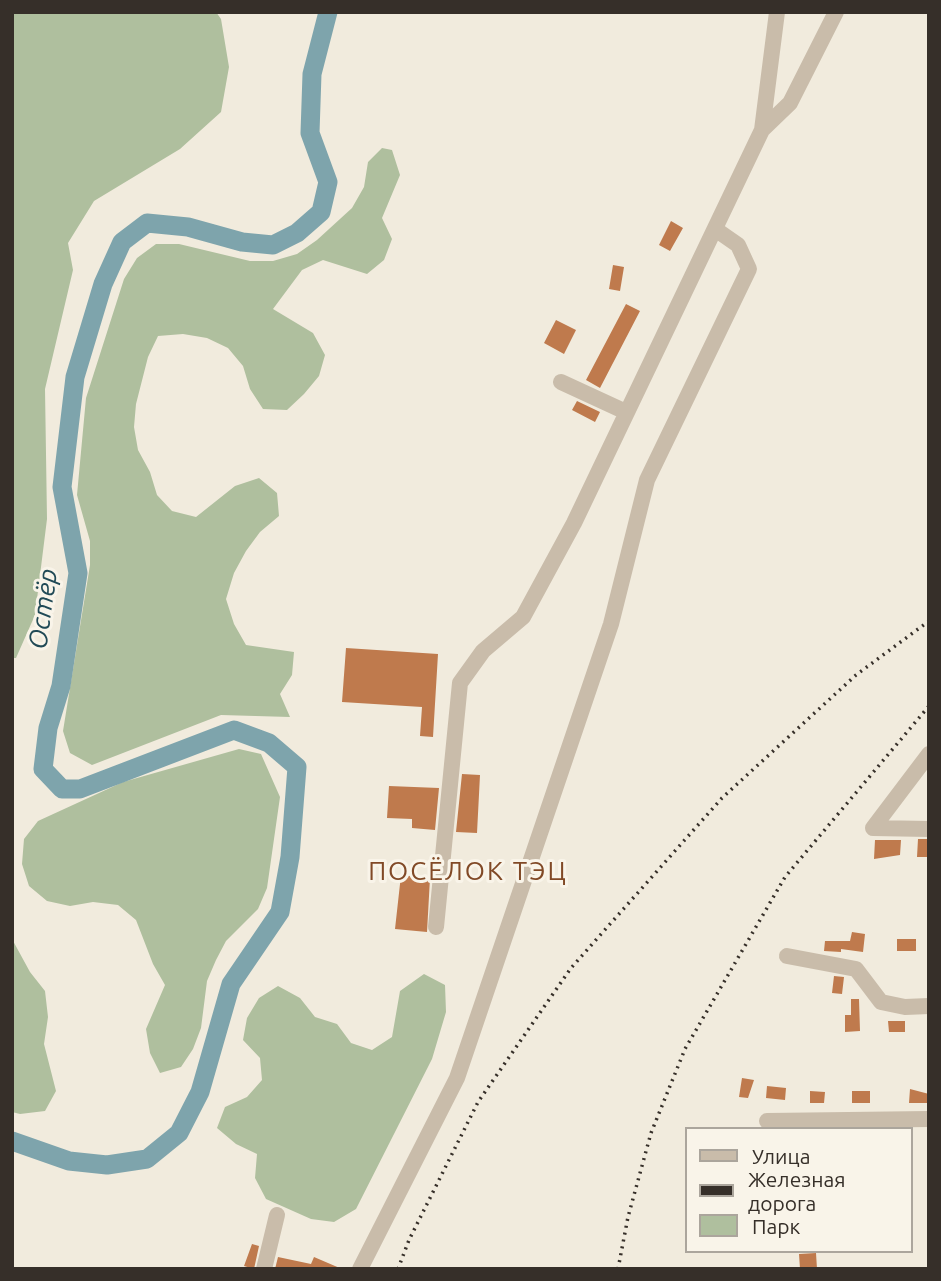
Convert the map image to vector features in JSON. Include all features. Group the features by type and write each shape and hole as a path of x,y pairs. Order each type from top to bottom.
{"street":[{"path":"436,927 460,683 483,651 523,617 575,523 762,130 777,12"},
{"path":"762,130 790,103 836,12"},
{"path":"360,1269 457,1077 611,624 647,480 749,269 738,245 715,229"},
{"path":"561,382 626,412"},
{"path":"929,754 873,828 929,828"},
{"path":"787,956 856,969 881,1002 905,1007 929,1006"},
{"path":"767,1121 929,1119"},
{"path":"264,1269 277,1215"}],"green space":[{"path":"12,12 216,12 221,19 229,67 221,112 180,149 94,201 68,243 73,270 45,389 47,519 35,615 16,658 12,658"},
{"path":"382,148 392,150 400,175 382,218 392,239 384,260 367,274 323,260 302,270 273,309 313,333 325,355 319,376 304,394 287,410 263,409 250,389 243,366 228,348 207,338 183,334 158,336 148,357 136,404 134,427 138,450 150,472 157,495 172,511 196,517 235,486 259,478 277,493 279,516 260,532 246,551 234,573 226,599 234,624 246,645 294,652 292,675 280,694 290,717 221,715 92,765 70,753 63,731 90,565 90,541 77,495 86,398 124,279 137,258 156,244 179,244 250,261 273,261 297,254 352,208 364,187 368,162"},
{"path":"239,749 261,754 280,797 267,888 258,909 226,941 216,960 207,981 201,1028 193,1049 181,1067 160,1073 150,1053 146,1029 165,985 153,964 136,920 118,905 93,902 70,906 47,901 29,886 22,864 24,839 38,821 123,782"},
{"path":"12,939 30,972 45,991 48,1017 44,1044 56,1091 45,1111 20,1114 12,1112"},
{"path":"424,974 445,985 446,1012 432,1059 356,1209 334,1222 311,1219 266,1199 255,1178 257,1154 236,1144 217,1128 225,1107 247,1097 262,1080 260,1058 243,1040 247,1018 259,998 278,986 300,998 315,1017 337,1024 351,1043 372,1050 392,1037 400,991"}],"building":[{"path":"671,221 683,228 670,251 659,245"},
{"path":"613,265 624,267 620,291 609,289"},
{"path":"626,304 640,311 600,388 586,380"},
{"path":"556,320 576,330 564,354 544,343"},
{"path":"577,401 600,412 595,422 572,410"},
{"path":"346,648 438,654 433,737 420,736 422,707 342,702"},
{"path":"462,774 480,775 477,833 456,832"},
{"path":"389,786 439,788 435,830 412,828 412,819 387,818"},
{"path":"918,839 929,839 929,857 917,857"},
{"path":"875,840 901,840 900,855 874,859"},
{"path":"401,875 430,878 427,932 395,929"},
{"path":"852,932 865,934 863,952 841,949 841,952 824,951 825,941 850,941"},
{"path":"897,939 916,939 916,951 897,951"},
{"path":"834,976 844,977 842,994 832,993"},
{"path":"851,999 859,999 860,1031 845,1032 845,1015 851,1015"},
{"path":"888,1021 905,1021 905,1032 889,1032"},
{"path":"742,1078 754,1080 748,1098 739,1097"},
{"path":"767,1086 786,1088 785,1100 766,1098"},
{"path":"910,1089 929,1094 929,1103 909,1103"},
{"path":"810,1091 825,1092 824,1103 810,1103"},
{"path":"852,1091 870,1091 870,1103 852,1103"},
{"path":"252,1244 259,1246 254,1269 244,1266"},
{"path":"816,1253 817,1269 800,1269 799,1254"},
{"path":"278,1257 311,1264 314,1257 342,1269 275,1269"}],"waterway":[{"name":"Остёр","path":"12,1141 69,1161 107,1165 147,1159 179,1133 200,1092 231,984 280,912 290,857 297,767 269,743 234,730 80,789 62,789 43,769 48,728 61,686 78,573 62,487 75,377 103,284 122,242 147,223 188,227 242,242 273,245 297,233 321,212 328,182 310,133 312,74 328,12"}],"railway":[{"path":"398,1269 409,1240 478,1102 571,968 722,798 856,675 929,621"},
{"path":"618,1269 628,1217 651,1133 685,1049 785,877 929,706"}],"district":[{"name":"ПОСЁЛОК ТЭЦ","path":"468,871"}]}
